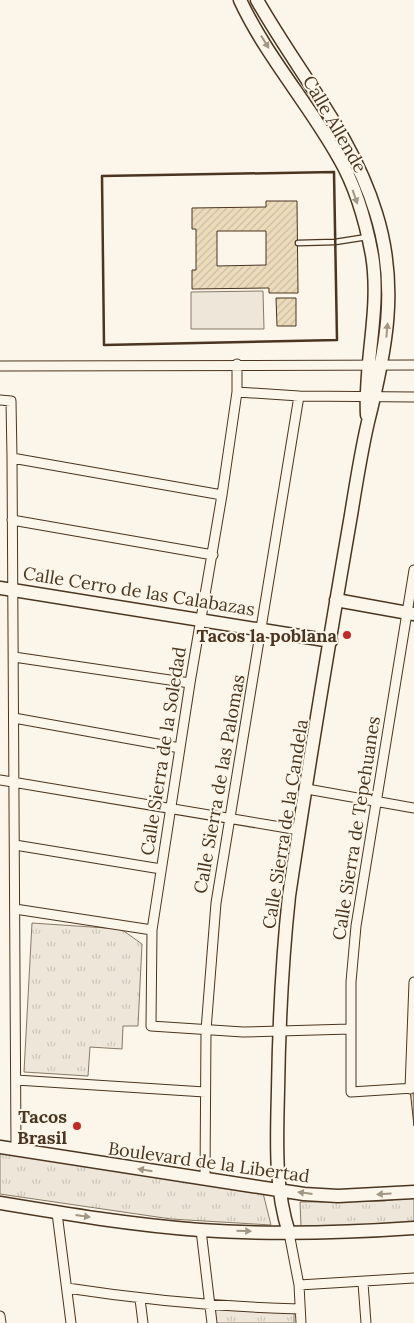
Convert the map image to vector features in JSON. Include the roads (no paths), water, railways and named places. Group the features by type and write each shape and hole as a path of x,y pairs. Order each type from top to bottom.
{"street":[{"name":"Calle Allende","path":"240,0 340,160 351,183 368,237 372,258 376,365"},
{"name":"Calle Allende","path":"257,0 353,154 376,214 386,256 389,313 376,365 371,395"},
{"path":"372,258 386,256"},
{"name":"Calle Sierra de la Soledad","path":"206,1030 151,1026 152,930 200,620 213,555 237,392 237,364"},
{"path":"0,366 414,365"},
{"path":"237,392 299,396 371,395 414,397"},
{"name":"Calle Sierra de la Candela","path":"289,1233 279,1189 279,1032 282,962 299,830 371,395"},
{"name":"Calle Sierra de las Palomas","path":"205,1179 204,1092 206,1030 216,903 299,396"},
{"path":"0,400 11,401 12,520 6,588 14,658 16,1149"},
{"path":"12,458 222,495"},
{"path":"12,520 213,555"},
{"name":"Calle Sierra de Tepehuanes","path":"412,1089 350,1092 350,1030 356,926 376,801 410,613 414,570"},
{"name":"Calle Cerro de las Calabazas","path":"6,588 331,641"},
{"path":"336,600 410,613"},
{"path":"14,658 190,683"},
{"path":"14,718 180,748"},
{"path":"0,780 299,830"},
{"path":"307,789 414,808"},
{"path":"15,845 161,869"},
{"path":"16,909 152,930"},
{"path":"412,1089 414,982"},
{"path":"206,1030 279,1032 350,1030"},
{"path":"16,1080 204,1092"},
{"name":"Boulevard de la Libertad","path":"0,1147 205,1179 338,1196 414,1192"},
{"path":"0,1203 57,1213 201,1230 289,1233 414,1228"},
{"path":"57,1213 71,1323"},
{"path":"201,1230 212,1323"},
{"path":"289,1233 299,1286 301,1323"},
{"path":"299,1286 414,1278"},
{"path":"363,1283 366,1323"},
{"path":"67,1288 140,1299 210,1306 300,1309"},
{"path":"140,1299 143,1323"},
{"path":"0,1316 1,1323"}],"lane":[{"path":"298,242 335,242 368,237"}],"place":[{"name":"Tacos la poblana","path":"347,635"},
{"name":"Tacos Brasil","path":"77,1126"}]}
